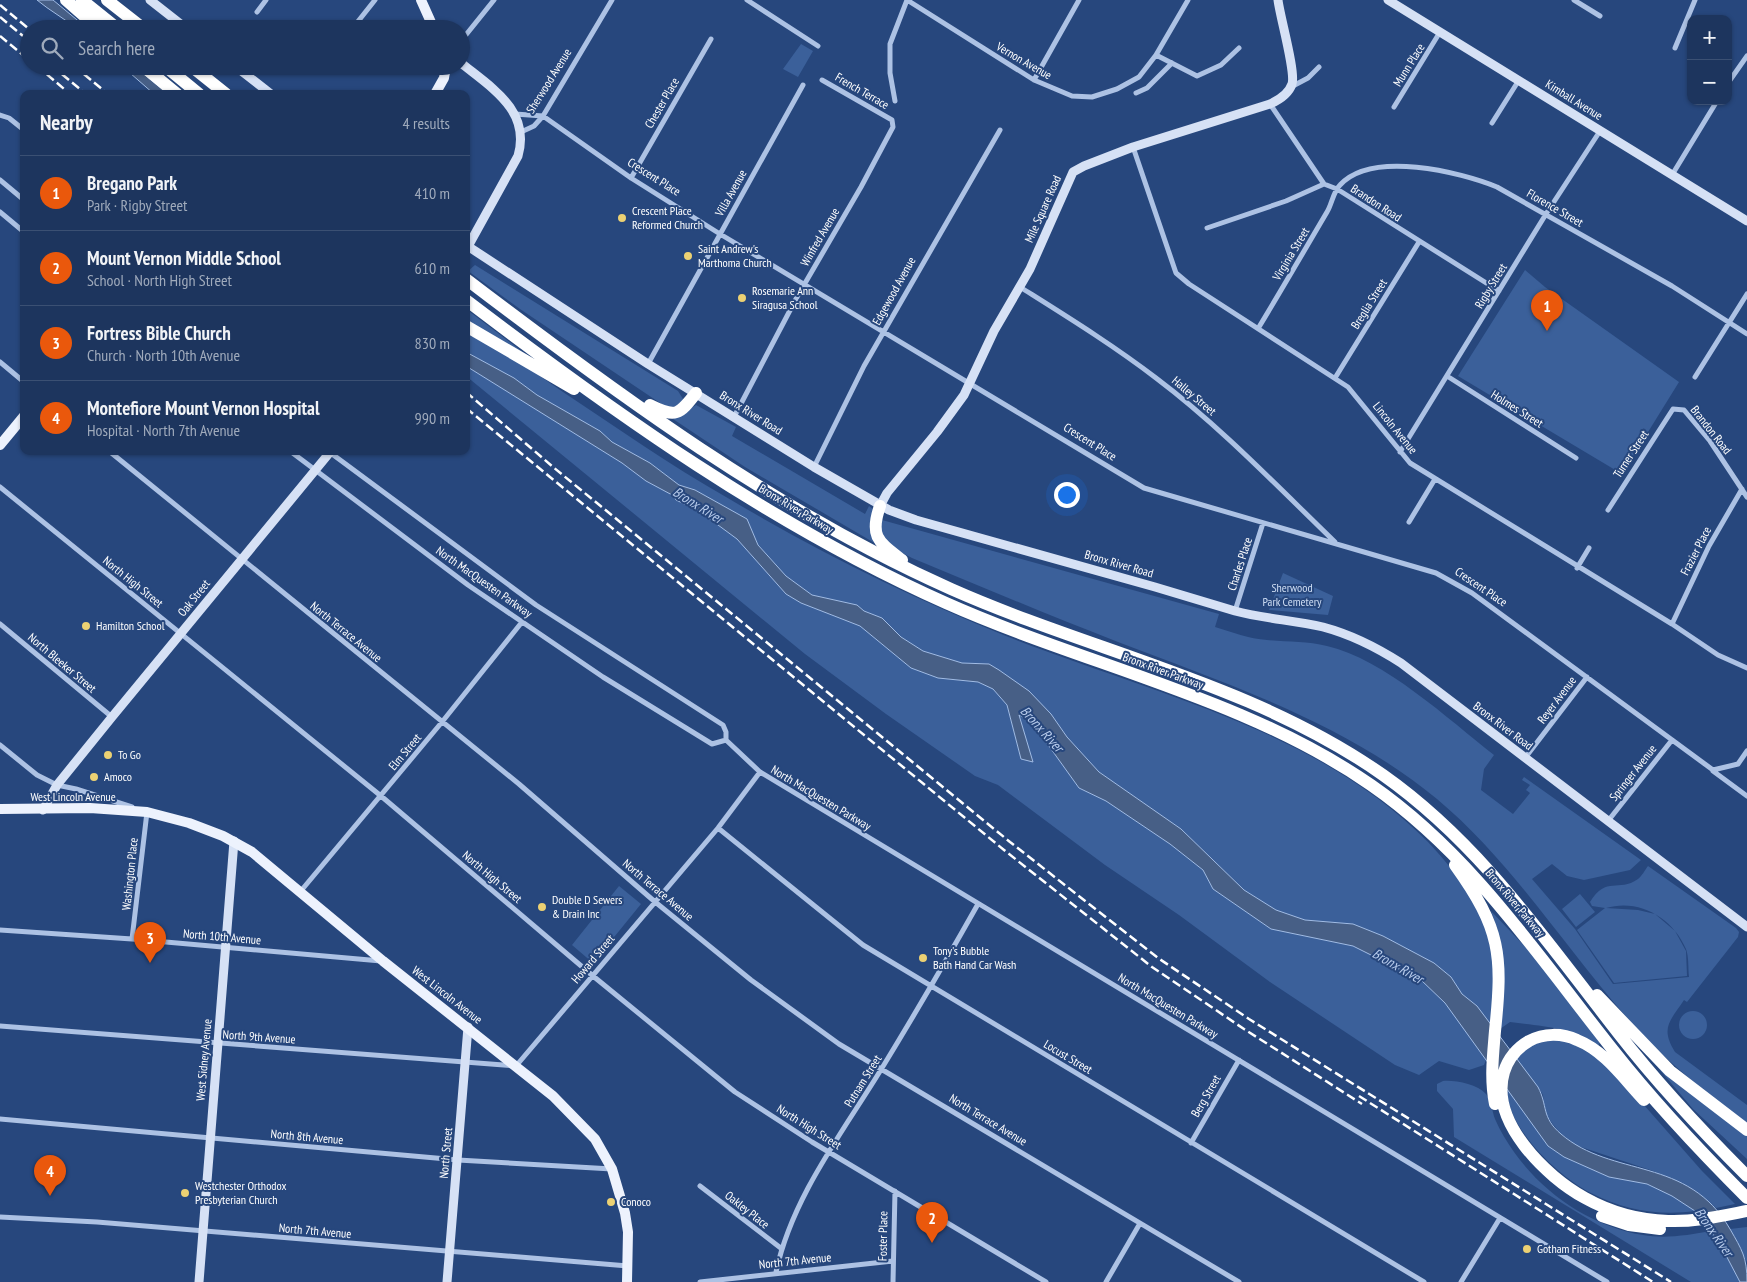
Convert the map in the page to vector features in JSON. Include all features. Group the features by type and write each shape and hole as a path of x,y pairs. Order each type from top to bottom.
{"highway":[{"path":"66,0 89,20"},
{"path":"82,0 107,20"},
{"path":"107,0 133,20"},
{"path":"155,75 172,90"},
{"path":"176,75 195,90"},
{"path":"202,75 221,90"},
{"name":"Bronx River Parkway","path":"470,282 610,386 780,498 861,545 922,576 1044,627 1238,698 1293,722 1344,750 1405,791 1453,831 1509,892 1640,1060 1747,1176"},
{"name":"Bronx River Parkway","path":"470,303 606,403 739,491 863,563 936,599 1017,633 1192,696 1282,734 1361,778 1432,833 1494,898 1629,1071 1747,1198"},
{"path":"470,328 558,380 606,403"},
{"path":"610,386 670,414 681,411 696,393"},
{"path":"880,506 875,525 876,536 885,547 922,576"},
{"path":"1432,833 1477,897 1495,937 1500,984 1492,1084 1498,1113 1512,1142 1528,1163 1549,1183 1580,1205 1598,1214 1639,1227 1667,1230 1747,1211"},
{"path":"1565,962 1667,1067 1702,1097 1747,1130"},
{"path":"1726,1177 1659,1118 1609,1062 1591,1047 1572,1038 1552,1035 1534,1039 1517,1050 1508,1061 1503,1074 1502,1097 1511,1124 1523,1144 1540,1165 1569,1188 1608,1209 1649,1220 1692,1224 1747,1219"}],"main road":[{"path":"421,0 430,20"},
{"path":"437,90 444,75"},
{"path":"0,445 20,421"},
{"name":"West Lincoln Avenue","path":"0,809 90,808 146,812 189,823 234,841 252,852 383,961 554,1096 596,1139 612,1169 626,1213 628,1282"}],"street":[{"path":"150,0 176,20"},
{"path":"257,12 266,0"},
{"path":"359,20 375,0"},
{"path":"470,30 494,0"},
{"name":"Sherwood Avenue","path":"521,132 534,126 543,116 612,0"},
{"path":"747,0 818,46"},
{"path":"895,101 890,73 890,44 907,0"},
{"name":"Vernon Avenue","path":"907,0 1034,80 1072,96 1092,97 1104,94 1139,76 1156,56 1188,0"},
{"path":"1034,80 1079,0"},
{"path":"1278,0 1282,28 1293,72 1291,87"},
{"name":"Kimball Avenue","path":"1388,0 1747,221"},
{"path":"1574,0 1600,16"},
{"path":"1675,48 1695,0"},
{"name":"Munn Place","path":"1394,107 1440,32"},
{"name":"Chester Place","path":"631,178 711,39"},
{"path":"1156,56 1196,76 1221,65 1239,48"},
{"path":"1732,77 1747,56"},
{"path":"1136,94 1147,88 1172,64"},
{"path":"1291,87 1308,78 1319,67"},
{"path":"470,71 495,91 515,114 521,132 522,144 518,156 470,242"},
{"path":"247,75 266,90"},
{"name":"French Terrace","path":"822,80 892,120"},
{"path":"1492,123 1519,80"},
{"name":"Villa Avenue","path":"648,364 803,85"},
{"name":"Mile Square Road","path":"880,506 887,493 937,432 969,384 994,331 1020,287 1073,172 1133,148 1270,104 1283,96 1291,87"},
{"path":"1207,228 1286,201 1324,184 1270,104"},
{"path":"1672,175 1715,105"},
{"path":"515,114 543,116"},
{"path":"0,115 9,118 20,127"},
{"name":"Crescent Place","path":"543,116 631,178 720,234 884,330 969,384 1144,488 1441,576 1472,593 1672,740"},
{"name":"Winfred Avenue","path":"734,416 804,284 887,140 893,127 892,120"},
{"name":"Edgewood Avenue","path":"814,467 884,330 1000,130"},
{"name":"Rigby Street","path":"1400,452 1546,214 1600,131"},
{"name":"Lincoln Avenue","path":"1133,148 1176,273 1189,284 1259,327 1335,378 1359,399 1410,463 1718,654 1747,668"},
{"name":"Florence Street","path":"1337,189 1351,176 1365,170 1394,166 1412,167 1475,178 1497,187 1672,286 1747,334"},
{"path":"0,180 20,197"},
{"name":"Brandon Road","path":"1324,184 1337,189 1499,291"},
{"name":"Virginia Street","path":"1259,327 1330,208 1337,189"},
{"path":"0,212 20,229"},
{"name":"Breglia Street","path":"1335,378 1419,242"},
{"name":"Bronx River Road","path":"470,249 648,364 880,506 916,520 1155,587 1235,612 1322,627 1370,643 1401,662 1525,759 1747,927"},
{"name":"Halley Street","path":"1020,287 1086,328 1156,378 1220,431 1337,544"},
{"path":"1695,377 1747,294"},
{"path":"0,362 20,379"},
{"name":"Holmes Street","path":"1447,376 1576,458"},
{"name":"Brandon Road","path":"1673,409 1684,410 1710,441 1747,497"},
{"name":"Turner Street","path":"1608,510 1673,409"},
{"name":"North Terrace Avenue","path":"113,455 240,560 519,784 654,901 766,992 839,1044 1002,1139 1139,1225 1239,1282"},
{"name":"North MacQuesten Parkway","path":"295,455 314,471 522,622 692,733 712,744 726,740"},
{"name":"Oak Street","path":"43,810 57,786 112,717 327,455"},
{"name":"North MacQuesten Parkway","path":"334,455 536,604 723,725 726,732 726,740 760,772 1607,1282"},
{"path":"1409,522 1435,479"},
{"name":"North High Street","path":"0,487 381,796 593,976 735,1092 829,1152 1046,1282"},
{"name":"Frazier Place","path":"1672,624 1709,546 1742,489"},
{"name":"Charles Place","path":"1235,612 1263,523"},
{"path":"1577,568 1589,548"},
{"name":"Elm Street","path":"300,892 442,722 522,622"},
{"name":"North Bleeker Street","path":"0,624 112,717"},
{"name":"Reyer Avenue","path":"1525,759 1587,677"},
{"name":"Springer Avenue","path":"1608,821 1672,740 1712,770"},
{"path":"0,745 37,774 57,786"},
{"path":"1712,770 1738,764 1747,750"},
{"path":"1712,770 1747,796"},
{"name":"Howard Street","path":"516,1066 654,901 718,828 760,772"},
{"name":"West Lincoln Avenue","path":"57,786 76,789 146,812"},
{"name":"Washington Place","path":"132,939 146,812"},
{"name":"Locust Street","path":"718,828 863,946 1424,1282"},
{"name":"West Sidney Avenue","path":"199,1282 234,841"},
{"name":"Putnam Street","path":"776,1272 782,1249 820,1163 882,1070 978,904"},
{"name":"North 10th Avenue","path":"0,930 132,939 383,961"},
{"name":"North 9th Avenue","path":"0,1026 516,1066"},
{"name":"North Street","path":"447,1282 468,1027"},
{"name":"Berg Street","path":"1191,1143 1239,1060"},
{"name":"North 8th Avenue","path":"0,1119 458,1160 612,1169"},
{"name":"Oakley Place","path":"700,1186 782,1249"},
{"name":"Foster Place","path":"893,1282 895,1191"},
{"name":"North 7th Avenue","path":"0,1217 202,1231 449,1253 628,1266"},
{"path":"1461,1282 1500,1218"},
{"path":"1106,1282 1139,1225"},
{"name":"North 7th Avenue","path":"700,1282 776,1272 893,1261"}],"green space":[{"path":"801,44 813,51 798,77 783,69"},
{"path":"475,265 678,391 683,399 680,406 666,407 520,309 470,272 470,269"},
{"path":"1525,270 1545,287 1679,382 1622,474 1458,376"},
{"path":"470,312 528,356 470,322"},
{"path":"470,336 491,345 516,360 705,485 760,517 863,572 1006,636 1229,718 1283,742 1335,770 1383,803 1428,842 1440,855 1473,900 1488,933 1493,951 1495,979 1488,1055 1484,1065 1469,1070 1439,1061 1419,1075 1395,1065 1270,982 1179,915 1105,865 998,785 975,776 886,714 805,654 470,379 470,368 622,463 646,481 699,511 737,539 786,594 801,603 860,626 911,668 938,678 978,682 993,689 1007,705 1021,759 1018,714 1031,721 1079,788 1106,801 1170,844 1203,870 1213,889 1271,929 1353,946 1421,980 1445,1003 1475,1043 1477,1006 1462,994 1451,977 1434,963 1383,936 1353,924 1305,920 1276,910 1244,890 1181,829 1099,772 1067,737 1051,714 989,664 962,663 923,651 901,637 882,618 864,611 857,605 812,595 786,576 758,545 747,519 695,490 679,485 650,463 612,442 600,431 537,395 514,378 470,354"},
{"path":"696,405 736,427 732,436 865,514 869,506 873,509 878,545 745,467 673,419"},
{"path":"882,520 1219,614 1215,627 1241,635 1260,639 1320,644 1349,653 1371,663 1415,692 1494,755 1484,769 1481,790 1513,814 1530,793 1526,790 1530,785 1522,780 1524,777 1641,860 1630,870 1584,880 1567,876 1552,864 1532,879 1575,929 1613,984 1689,977 1687,952 1675,932 1686,951 1687,976 1614,983 1577,930 1605,908 1592,906 1590,902 1596,894 1607,887 1631,883 1639,878 1648,866 1736,928 1739,932 1738,937 1687,1002 1684,1000 1671,1019 1668,1037 1675,1052 1747,1105 1747,1123 1692,1080 1641,1033 1590,974 1493,853 1437,799 1401,772 1364,748 1325,727 1243,690 1118,642 912,558 889,546 878,524","holes":["1631,906 1642,908 1655,914 1638,910 1606,908","1656,914 1673,928 1675,931"]},
{"name":"Sherwood Park Cemetery","path":"1283,573 1333,596 1328,615 1269,610"},
{"path":"619,886 641,904 593,963 572,945"},
{"path":"1580,894 1595,912 1576,927 1562,909"},
{"path":"1491,911 1532,954 1600,1043 1598,1046 1587,1039 1566,1031 1545,1027 1510,1022 1500,1029 1498,931"},
{"path":"1693,1011 1703,1015 1707,1025 1703,1035 1693,1039 1683,1035 1679,1025 1683,1015"},
{"path":"1616,1018 1747,1133 1747,1159 1693,1109"},
{"path":"1565,1039 1592,1051 1629,1088 1702,1171 1735,1204 1716,1208 1693,1189 1653,1171 1575,1145 1559,1132 1545,1114 1543,1095 1538,1087 1522,1109 1548,1146 1564,1157 1609,1177 1647,1184 1672,1196 1695,1211 1655,1212 1616,1204 1578,1186 1550,1163 1525,1135 1516,1120 1509,1105 1507,1088 1512,1067 1527,1047 1537,1041"},
{"path":"1443,1081 1466,1083 1486,1094 1497,1123 1514,1152 1540,1181 1570,1206 1605,1224 1643,1235 1668,1237 1711,1231 1719,1242 1740,1282 1691,1282 1454,1137 1453,1109 1437,1091 1437,1084"},
{"path":"1747,1227 1747,1262 1730,1229"}],"water":[{"path":"37,0 53,0 77,20 65,20"},
{"path":"132,75 145,75 163,90 149,90"},
{"name":"Bronx River","path":"470,354 514,378 537,395 600,431 612,442 650,463 679,485 695,490 747,519 758,545 786,576 812,595 857,605 864,611 882,618 901,637 923,651 962,663 989,664 999,670 1029,691 1051,714 1067,737 1099,772 1181,829 1244,890 1276,910 1305,920 1353,924 1383,936 1434,963 1451,977 1462,994 1477,1006 1538,1087 1550,1122 1555,1128 1581,1148 1603,1157 1672,1178 1693,1190 1713,1206 1730,1229 1743,1254 1747,1282 1740,1282 1719,1242 1695,1211 1672,1196 1647,1184 1609,1177 1564,1157 1548,1146 1445,1003 1421,980 1353,946 1271,929 1213,889 1203,870 1170,844 1106,801 1079,788 1031,721 1019,715 1033,762 1021,759 1007,705 993,689 978,682 938,678 911,668 860,626 801,603 786,594 737,539 699,511 676,500 674,496 646,481 622,463 470,368"}],"railway":[{"path":"0,5 20,22"},
{"path":"0,17 20,34"},
{"path":"0,36 20,53"},
{"path":"48,75 65,90"},
{"path":"63,75 81,90"},
{"path":"85,75 103,90"},
{"path":"470,395 553,467 1010,842 1158,958 1249,1019 1671,1282"},
{"path":"470,411 1004,850 1152,967 1244,1029 1362,1104"},
{"path":"1359,1096 1653,1282"}],"place":[{"name":"Crescent Place Reformed Church","path":"622,218"},
{"name":"Saint Andrew's Marthoma Church","path":"688,256"},
{"name":"Rosemarie Ann Siragusa School","path":"742,298"},
{"name":"Bregano Park","path":"1547,331"},
{"name":"Hamilton School","path":"86,626"},
{"name":"To Go","path":"108,755"},
{"name":"Amoco","path":"94,777"},
{"name":"Double D Sewers & Drain Inc","path":"542,907"},
{"name":"Tony's Bubble Bath Hand Car Wash","path":"923,958"},
{"name":"Fortress Bible Church","path":"150,963"},
{"name":"Westchester Orthodox Presbyterian Church","path":"185,1193"},
{"name":"Montefiore Mount Vernon Hospital","path":"50,1196"},
{"name":"Conoco","path":"611,1202"},
{"name":"Mount Vernon Middle School","path":"932,1243"},
{"name":"Gotham Fitness","path":"1527,1249"}]}
